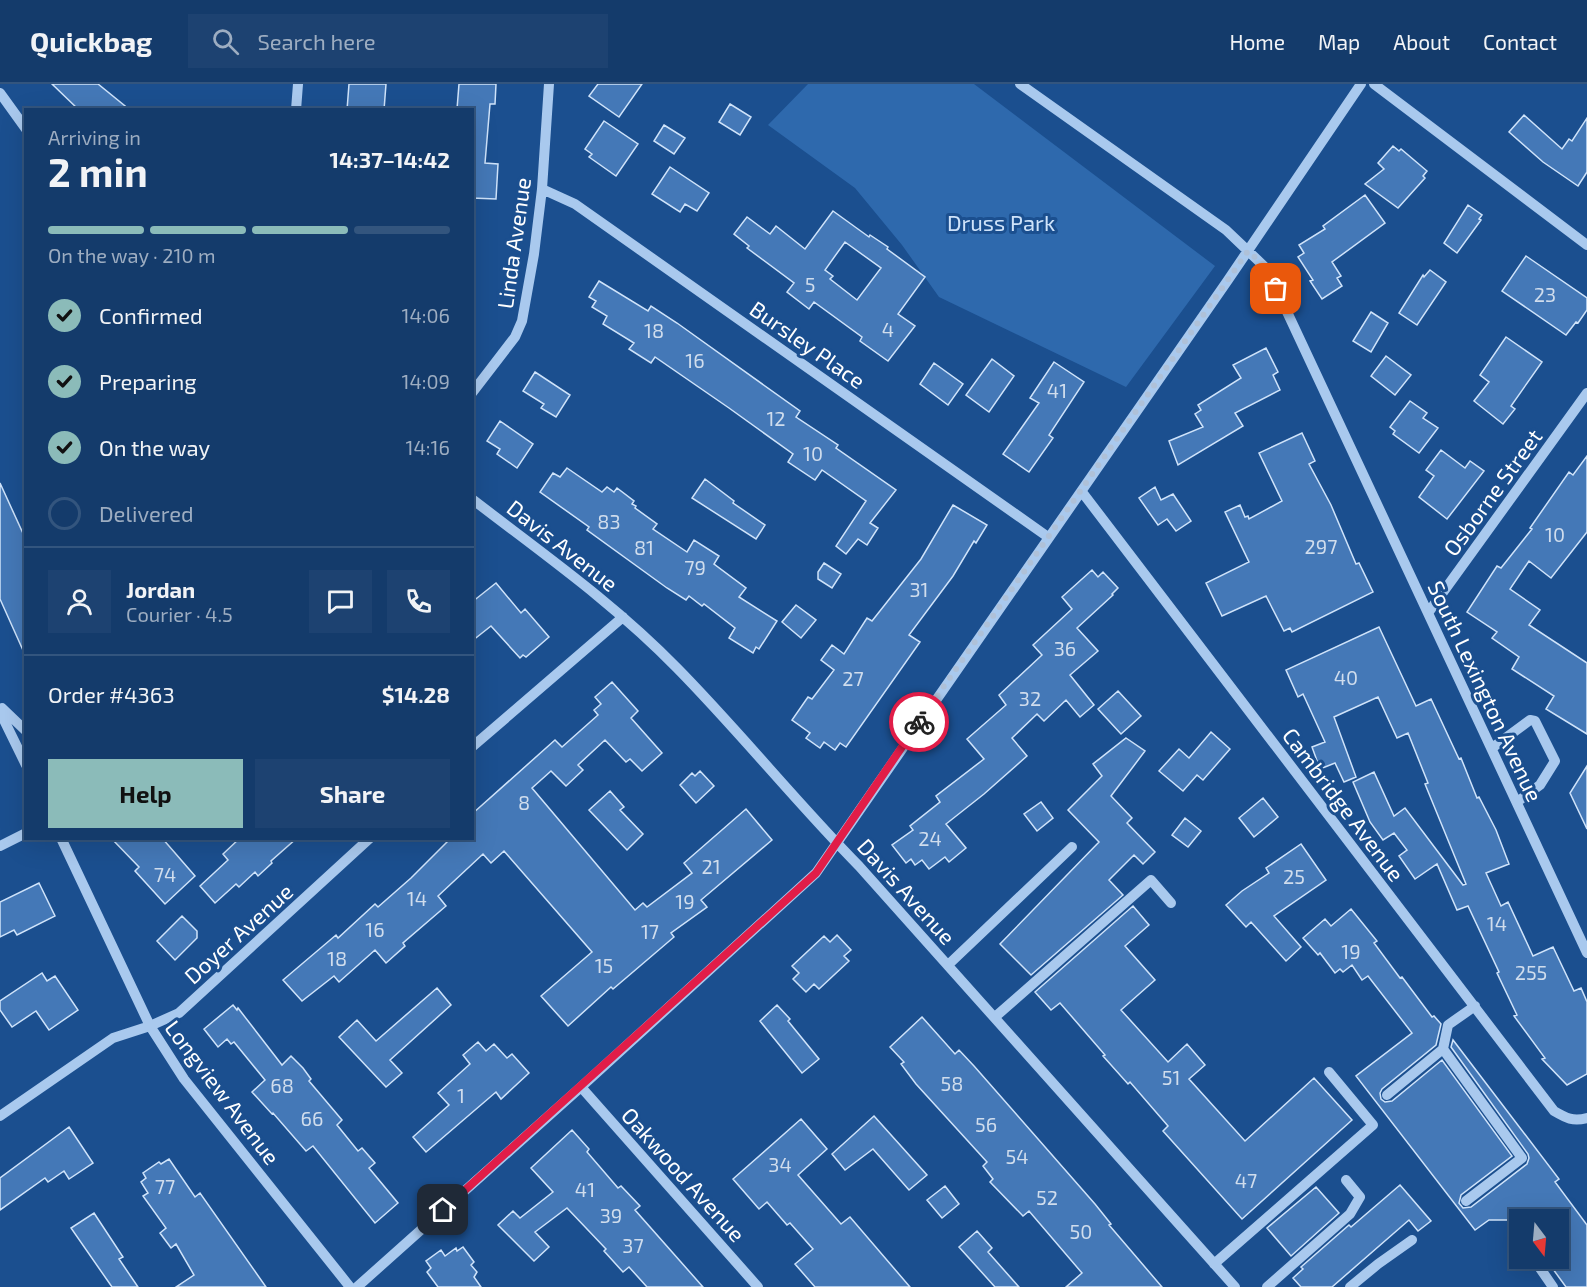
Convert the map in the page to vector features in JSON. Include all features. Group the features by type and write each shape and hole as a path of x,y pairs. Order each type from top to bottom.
{"street":[{"path":"296,108 298,84"},
{"name":"Linda Avenue","path":"474,390 515,337 522,321 534,254 542,189 549,84"},
{"name":"South Lexington Avenue","path":"1020,84 1226,230 1267,268 1587,952"},
{"path":"357,1287 816,873 1048,537 1082,492 1361,84"},
{"path":"1374,84 1587,245"},
{"path":"0,93 24,126"},
{"name":"Bursley Place","path":"542,189 575,204 1048,537"},
{"name":"Osborne Street","path":"1428,613 1587,393"},
{"name":"Cambridge Avenue","path":"1082,492 1554,1111 1566,1119 1577,1121 1587,1118"},
{"name":"Davis Avenue","path":"474,501 623,617 684,675 995,1017 1235,1287"},
{"path":"474,745 623,617"},
{"path":"0,706 24,729"},
{"path":"0,712 24,761"},
{"path":"1492,748 1530,720 1535,722 1555,761 1540,784 1517,802"},
{"path":"0,846 24,834"},
{"name":"Longview Avenue","path":"62,840 150,1026 184,1079 350,1287"},
{"name":"Doyer Avenue","path":"0,1116 113,1038 150,1026 179,1013 368,840"},
{"path":"948,965 1072,847"},
{"path":"995,1017 1151,880 1171,903"},
{"path":"1387,1095 1443,1049 1448,1025 1475,1006"},
{"path":"1443,1049 1522,1158 1466,1201"},
{"path":"1214,1263 1373,1125 1329,1072"},
{"name":"Oakwood Avenue","path":"581,1087 758,1287"},
{"path":"1267,1287 1350,1214 1360,1197 1346,1180"},
{"path":"1350,1287 1378,1263 1412,1240"},
{"path":"1541,1269 1553,1287"}],"green space":[{"name":"Druss Park","path":"808,84 974,84 1215,266 1126,387 939,297 902,245 855,188 768,125"}],"building":[{"path":"52,84 98,84 128,108 77,108"},
{"path":"349,84 386,84 384,108 347,108"},
{"path":"459,84 496,84 495,104 490,104 485,163 498,164 496,199 474,198 474,108 457,108"},
{"path":"598,84 642,84 619,117 589,96"},
{"path":"730,104 751,117 740,135 719,122"},
{"path":"1524,115 1562,149 1569,139 1572,141 1587,118 1587,172 1578,186 1543,162 1509,132"},
{"path":"604,121 638,144 616,176 589,157 592,154 585,149"},
{"path":"664,125 685,138 674,154 654,141"},
{"path":"1393,146 1399,151 1401,149 1427,171 1423,176 1425,178 1398,208 1365,184 1384,169 1378,163"},
{"path":"670,167 709,193 697,211 685,204 680,212 652,194"},
{"path":"1365,195 1385,223 1332,262 1341,276 1337,278 1342,286 1322,299 1298,257 1304,253 1299,245 1325,229 1323,226"},
{"path":"1468,205 1482,215 1479,219 1481,220 1457,253 1444,243"},
{"path":"833,211 869,237 870,235 888,247 887,249 925,277 898,314 915,326 888,361 860,341 862,337 814,302 809,309 787,292 794,283 747,248 749,246 734,234 747,217 770,234 776,226 805,249","holes":["845,242 881,268 857,300 830,279 833,276 825,270"]},
{"path":"1526,256 1587,298 1587,310 1566,335 1502,291"},
{"path":"1430,270 1446,282 1417,325 1399,313 1423,275 1424,277"},
{"path":"599,281 648,311 651,306 677,323 800,411 796,417 838,445 836,448 896,490 870,523 878,528 867,545 858,539 846,554 836,546 866,501 822,470 815,480 788,462 793,454 729,408 655,357 651,363 629,349 634,343 603,324 607,316 592,307 596,301 589,297"},
{"path":"1371,312 1388,323 1371,352 1353,341"},
{"path":"1506,337 1542,362 1511,406 1515,409 1503,424 1474,401 1489,382 1480,375"},
{"path":"1266,348 1278,372 1273,375 1280,390 1235,413 1243,426 1178,465 1169,441 1203,427 1195,414 1201,410 1198,405 1241,378 1233,365"},
{"path":"1386,356 1411,375 1395,395 1371,376"},
{"path":"992,359 1014,376 989,412 966,395"},
{"path":"1054,362 1084,382 1049,435 1053,438 1029,472 1003,454 1039,403 1030,398"},
{"path":"934,363 963,384 948,405 920,384"},
{"path":"535,372 570,395 556,417 541,408 544,404 523,391"},
{"path":"1410,401 1427,413 1423,418 1438,428 1419,453 1393,434 1395,431 1390,427"},
{"path":"500,421 533,444 517,468 497,454 500,449 487,441"},
{"path":"1302,433 1315,461 1309,464 1331,505 1356,564 1359,563 1373,592 1292,632 1290,628 1284,631 1266,596 1222,616 1206,583 1249,562 1225,512 1240,505 1245,517 1248,516 1249,519 1282,501 1259,453"},
{"path":"1441,450 1465,468 1470,461 1484,471 1447,519 1419,497 1434,476 1426,470"},
{"path":"1587,456 1587,532 1551,578 1529,561 1510,589 1540,610 1529,625 1587,663 1587,734 1546,709 1554,696 1512,669 1519,657 1492,638 1497,632 1467,612 1497,566 1501,568 1532,529 1530,528 1569,472 1573,475"},
{"path":"567,468 602,492 607,487 614,492 617,488 634,501 632,504 636,506 635,508 657,524 653,529 687,552 694,540 719,556 714,564 746,588 739,597 777,621 759,649 756,647 753,653 729,638 735,628 704,604 702,606 689,596 686,600 667,588 587,530 589,527 540,492 553,473 560,477"},
{"path":"705,479 734,501 733,503 765,525 756,539 692,498"},
{"path":"0,483 24,536 24,653 0,599"},
{"path":"1155,487 1161,500 1173,494 1191,521 1176,531 1167,519 1158,525 1139,498"},
{"path":"953,505 987,525 909,635 920,642 846,747 840,743 835,750 824,742 820,748 806,738 810,733 792,720 808,697 812,699 834,670 821,660 832,645 844,654 867,618 872,621 921,559"},
{"path":"824,563 841,574 832,588 818,579 818,572"},
{"path":"1092,570 1098,577 1103,572 1118,588 1077,628 1098,651 1070,675 1094,705 1080,717 1066,700 1044,721 1037,714 1012,738 1027,756 946,824 966,848 949,862 945,857 929,869 922,860 915,865 911,859 906,863 892,845 913,830 910,826 940,802 936,796 984,759 967,739 1006,705 999,695 1042,655 1033,645 1072,609 1062,597"},
{"path":"496,583 521,613 525,609 549,637 526,657 523,655 520,658 491,626 474,639 474,600"},
{"path":"796,605 816,620 801,638 782,622"},
{"path":"1379,627 1416,706 1431,699 1459,759 1461,758 1477,798 1479,797 1496,830 1509,864 1486,873 1501,906 1508,902 1533,956 1553,947 1574,991 1581,988 1587,1002 1587,1074 1567,1085 1542,1059 1545,1058 1514,1016 1517,1015 1468,906 1457,910 1437,864 1415,879 1399,856 1407,850 1394,833 1383,840 1370,822 1353,782 1374,772 1394,816 1405,808 1463,885 1466,884 1425,784 1428,783 1408,733 1397,738 1378,697 1334,717 1356,777 1344,782 1335,763 1320,769 1312,747 1325,742 1303,694 1298,697 1286,670"},
{"path":"612,682 638,711 631,718 662,753 642,771 630,759 626,762 605,740 578,765 583,770 566,786 551,771 532,788 635,910 643,903 647,907 692,873 684,863 746,809 772,840 701,900 707,907 671,933 674,937 613,989 611,987 568,1026 541,996 592,952 504,851 491,863 483,854 438,896 446,906 403,943 405,946 386,963 375,950 339,982 334,976 302,1001 283,980 336,935 338,938 375,904 378,907 449,840 474,840 474,812 555,740 562,747 598,715 594,710 601,704 595,697"},
{"path":"1118,691 1141,716 1121,734 1098,709"},
{"path":"1211,732 1230,749 1203,780 1197,775 1183,791 1159,771 1179,749 1189,758"},
{"path":"1126,738 1145,751 1111,796 1132,818 1127,823 1155,852 1143,864 1134,855 1109,880 1123,895 1031,975 1000,944 1099,842 1068,810 1102,776 1093,764"},
{"path":"1587,766 1587,829 1570,793"},
{"path":"700,771 714,786 696,803 680,785 692,773 695,776"},
{"path":"610,791 624,807 620,810 643,834 627,850 589,810"},
{"path":"1263,798 1278,817 1254,837 1239,818"},
{"path":"1041,802 1053,818 1037,831 1024,814"},
{"path":"1185,818 1201,831 1188,847 1172,835"},
{"path":"113,840 164,840 195,876 165,904 135,871 139,867"},
{"path":"238,840 295,840 258,876 255,872 239,887 236,884 215,903 200,886 228,860 223,854"},
{"path":"1301,844 1326,880 1274,916 1301,947 1286,961 1251,922 1246,927 1226,905 1269,873 1266,868"},
{"path":"39,883 55,916 17,935 14,930 0,937 0,902"},
{"path":"1133,906 1149,925 1125,946 1155,980 1121,1010 1168,1062 1187,1044 1205,1065 1189,1079 1245,1141 1314,1078 1352,1120 1242,1219 1163,1131 1168,1126 1130,1082 1128,1084 1103,1056 1105,1055 1060,1003 1051,1010 1035,992"},
{"path":"1351,909 1377,941 1374,943 1400,978 1402,977 1432,1017 1434,1016 1441,1024 1436,1045 1382,1089 1381,1099 1385,1102 1392,1101 1442,1060 1512,1156 1461,1195 1459,1203 1463,1208 1471,1207 1527,1164 1528,1154 1451,1047 1453,1040 1559,1179 1555,1182 1587,1225 1587,1287 1566,1287 1553,1269 1569,1269 1569,1209 1509,1209 1509,1220 1489,1220 1475,1230 1356,1076 1412,1033 1368,976 1362,980 1352,965 1343,972 1340,969 1335,973 1320,953 1318,955 1303,938 1325,919 1331,926"},
{"path":"182,916 197,931 197,938 175,960 157,941"},
{"path":"837,935 851,950 844,956 849,961 819,989 814,984 806,992 793,979 799,973 792,966 824,936 830,942"},
{"path":"42,973 47,981 55,976 78,1010 49,1030 36,1011 12,1027 0,1010 0,1001"},
{"path":"437,988 451,1005 390,1060 402,1073 386,1087 339,1037 357,1020 376,1041"},
{"path":"233,1005 237,1010 238,1008 282,1065 291,1056 303,1068 311,1079 309,1081 342,1120 337,1125 358,1151 362,1148 375,1163 369,1168 398,1203 375,1223 313,1146 306,1151 252,1092 265,1080 234,1042 231,1044 227,1039 218,1047 204,1029"},
{"path":"777,1005 819,1059 802,1073 760,1021"},
{"path":"922,1017 955,1054 959,1050 974,1066 1095,1204 1111,1224 1109,1225 1162,1287 1066,1287 1082,1273 1029,1211 1023,1216 990,1182 993,1179 983,1166 987,1162 916,1084 901,1064 904,1062 890,1047"},
{"path":"478,1042 486,1051 494,1044 507,1058 512,1054 529,1073 501,1099 496,1092 426,1152 413,1137 449,1105 438,1093 470,1064 463,1055"},
{"path":"874,1116 927,1175 909,1190 873,1149 845,1170 832,1154"},
{"path":"801,1119 827,1149 798,1175 841,1224 850,1217 910,1287 815,1287 795,1264 813,1249 767,1202 759,1209 733,1179"},
{"path":"69,1127 93,1163 69,1179 64,1171 48,1182 45,1178 0,1210 0,1178"},
{"path":"572,1130 589,1149 587,1152 618,1188 621,1186 640,1206 635,1210 703,1287 647,1287 629,1267 623,1272 604,1251 606,1249 567,1208 535,1232 549,1247 534,1261 498,1225 513,1211 520,1218 553,1192 531,1168"},
{"path":"169,1159 195,1197 200,1193 266,1287 176,1287 194,1275 176,1244 171,1248 160,1233 166,1228 143,1196 148,1193 141,1182 146,1178 143,1173 159,1162 161,1164"},
{"path":"1400,1185 1431,1221 1418,1231 1409,1220 1332,1287 1301,1287 1293,1278 1303,1269 1301,1267"},
{"path":"945,1186 959,1204 942,1218 927,1200"},
{"path":"1316,1187 1339,1213 1291,1256 1267,1228"},
{"path":"94,1213 123,1257 119,1259 138,1287 112,1287 71,1228"},
{"path":"977,1231 992,1248 988,1252 1019,1287 995,1287 959,1247"},
{"path":"463,1247 474,1262 471,1265 477,1272 474,1277 481,1287 438,1287 427,1272 431,1268 426,1261 441,1250 445,1256 456,1248 457,1251"}],"way so far":[{"path":"919,722 1082,492 1248,251 1267,268 1276,289"}],"route":[{"path":"443,1210 816,873 919,722"}]}
